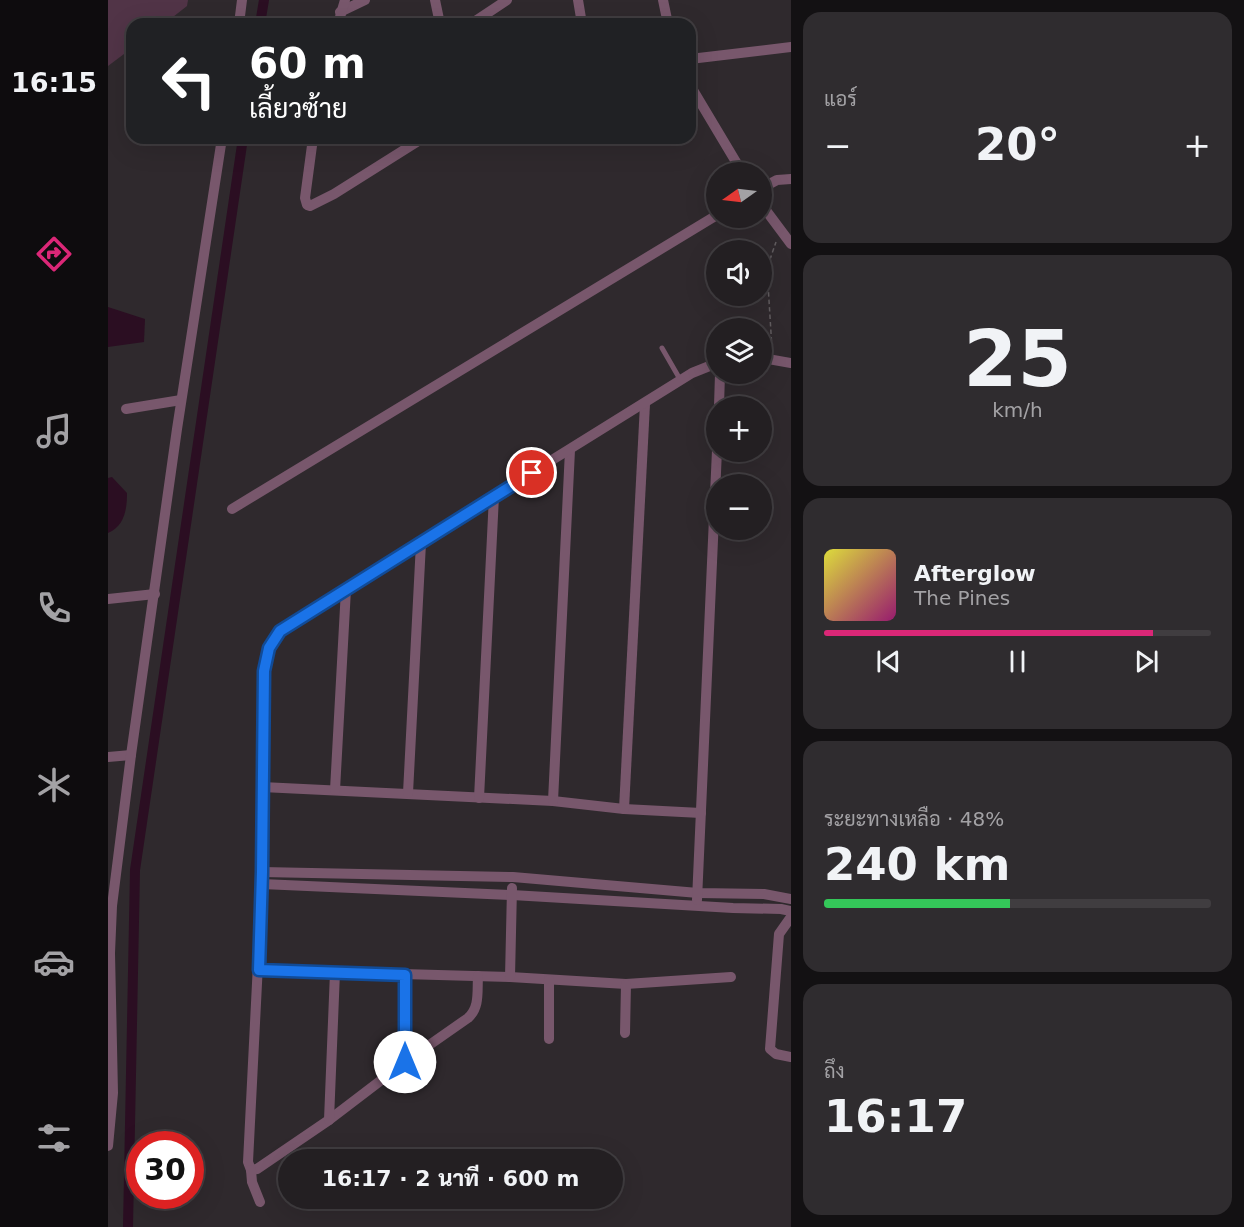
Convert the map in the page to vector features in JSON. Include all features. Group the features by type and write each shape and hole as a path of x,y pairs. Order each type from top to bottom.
{"street":[{"path":"240,18 242,0"},
{"path":"339,18 345,0"},
{"path":"340,12 365,0"},
{"path":"435,0 439,18"},
{"path":"480,18 507,0"},
{"path":"578,0 581,18"},
{"path":"663,0 667,18"},
{"path":"696,58 791,47"},
{"path":"696,95 736,162"},
{"path":"108,1146 113,1093 109,938 112,906 181,400 221,144"},
{"path":"312,144 304,198 310,206 334,194 413,144"},
{"path":"772,183 791,179"},
{"path":"772,219 791,244"},
{"path":"232,509 706,222"},
{"path":"772,360 791,363"},
{"path":"260,1202 252,1182 248,1162 262,884 264,671 269,648 280,631 692,373 706,367"},
{"path":"126,409 181,400"},
{"path":"624,809 645,404"},
{"path":"553,801 570,450"},
{"path":"697,906 717,462"},
{"path":"479,798 494,496"},
{"path":"408,793 420,543"},
{"path":"335,790 346,589"},
{"path":"108,599 155,594"},
{"path":"108,757 131,755"},
{"path":"262,787 553,801 624,809 702,813"},
{"path":"262,872 513,878 698,893 764,894 791,899"},
{"path":"510,977 513,878"},
{"path":"262,884 512,894 791,911"},
{"path":"791,917 779,934 770,1049 776,1054 791,1058"},
{"path":"259,970 510,977 626,984 731,977"},
{"path":"329,1120 334,972"},
{"path":"405,975 405,1062"},
{"path":"251,1170 257,1169 329,1120 473,1013 477,1005 478,976"},
{"path":"549,980 549,1039"},
{"path":"625,1033 626,984"}],"lane":[{"path":"662,348 681,381"}],"path":[{"path":"767,318 766,268 780,230"}],"shaded area":[{"path":"108,0 188,0 187,6 172,18 126,18 126,52 108,66"},
{"path":"108,307 145,319 144,342 108,347"},
{"path":"112,477 127,493 127,499 121,521 114,530 108,533 108,478"}],"waterway":[{"path":"261,18 264,0"},
{"path":"128,1227 135,870 242,144"}],"route":[{"path":"405,1062 405,975 259,970 264,671 269,648 280,631 532,473"}]}
